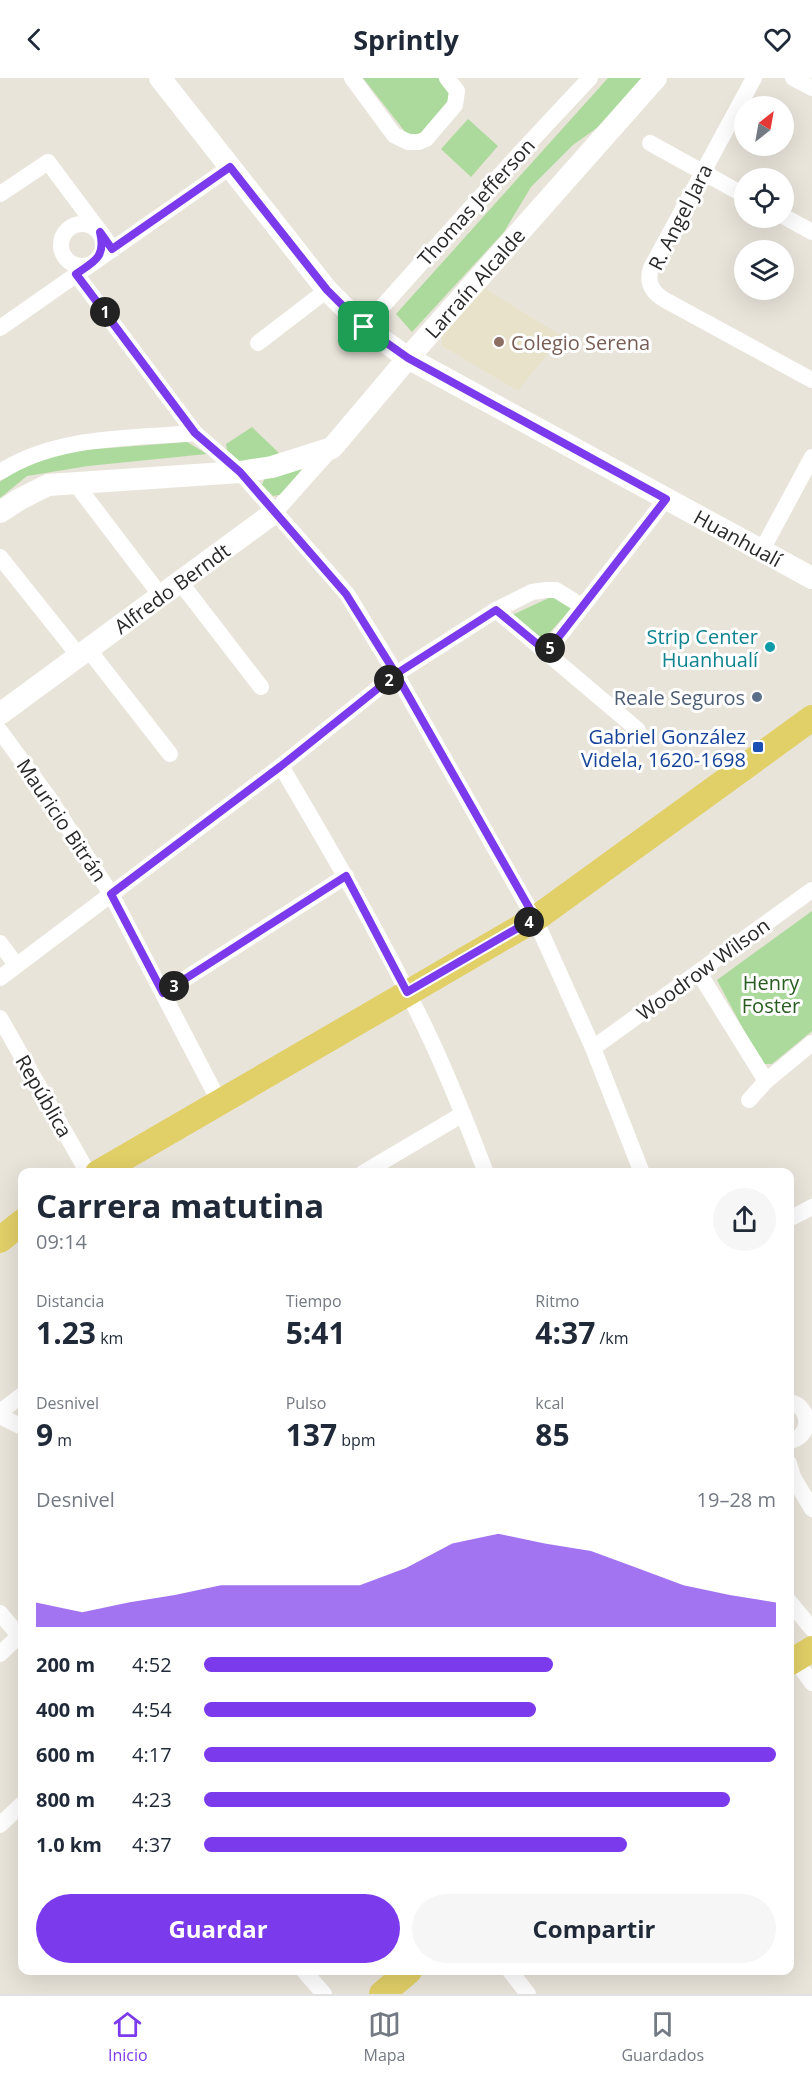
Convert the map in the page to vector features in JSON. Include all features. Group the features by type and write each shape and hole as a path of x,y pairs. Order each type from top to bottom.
{"main road":[{"name":"Huanhualí","path":"160,78 327,290 364,327 408,358 812,578"},
{"name":"Larraín Alcalde","path":"332,448 408,358 656,78"},
{"path":"0,512 48,485 240,472 272,467 332,448"},
{"name":"Alfredo Berndt","path":"0,714 275,512"},
{"path":"107,1168 535,918 812,718"},
{"path":"0,1240 18,1225"},
{"path":"382,1994 404,1975"}],"street":[{"path":"352,78 394,135 408,142 426,139 455,105 457,91 447,78"},
{"name":"Thomas Jefferson","path":"364,327 590,78"},
{"name":"R. Angel Jara","path":"754,78 651,268 649,279 653,291 665,300 812,380"},
{"path":"794,78 812,88"},
{"path":"650,143 734,190"},
{"path":"0,194 48,162 112,249"},
{"path":"0,328 230,167"},
{"path":"794,222 812,231"},
{"path":"83,269 100,256 103,244 100,232 90,225 78,224 67,229 61,239 61,251 67,261 83,269 195,433 240,472 346,594 396,674 535,918 593,1048 640,1168"},
{"path":"258,343 327,290"},
{"path":"0,472 16,462 62,446 195,433"},
{"name":"Alfredo Berndt","path":"275,512 332,448"},
{"path":"762,550 812,457"},
{"path":"75,483 161,596"},
{"path":"547,652 666,499"},
{"path":"0,557 170,754"},
{"path":"180,582 261,687"},
{"path":"0,978 281,766 396,674 496,610 532,592 546,590 556,590 582,606"},
{"path":"496,610 638,730"},
{"name":"Mauricio Bitrán","path":"0,731 49,798 111,894 220,1103"},
{"path":"281,766 346,876 407,992 463,1114 484,1168"},
{"path":"163,993 346,876"},
{"name":"Woodrow Wilson","path":"593,1048 812,890"},
{"path":"0,943 16,965"},
{"path":"699,973 766,1081"},
{"name":"República","path":"0,1018 85,1168"},
{"path":"749,1100 766,1081 812,1043"},
{"path":"371,1168 463,1114"},
{"path":"794,1216 812,1207"},
{"path":"18,1398 0,1414 18,1425"},
{"path":"794,1404 804,1410 808,1421 804,1433 800,1438 794,1440"},
{"path":"794,1479 812,1509"},
{"path":"794,1607 812,1629"},
{"path":"0,1613 18,1633"},
{"path":"0,1654 18,1639"},
{"path":"799,1658 812,1683"},
{"path":"0,1825 18,1808"},
{"path":"307,1975 324,1994"},
{"path":"513,1975 528,1994"}],"shaded area":[{"name":"Colegio Serena","path":"484,288 562,336 518,391 442,346 441,337"}],"green space":[{"path":"363,78 438,78 452,91 453,96 422,136 406,133"},
{"path":"608,78 643,78 601,125 573,145 531,187 504,232 412,332 396,314"},
{"path":"468,119 498,146 471,177 441,149"},
{"path":"252,427 279,453 262,461 241,464 227,451 226,444"},
{"path":"187,442 207,454 88,466 27,476 0,498 0,482 29,463 70,451"},
{"path":"302,469 285,494 273,496 262,485 267,472"},
{"path":"553,596 572,608 541,642 510,616"},
{"name":"Henry Foster","path":"812,911 812,1031 772,1064 764,1064 759,1059 717,980"}],"place":[{"name":"Colegio Serena","path":"499,342"},
{"name":"Strip Center Huanhualí","path":"770,647"},
{"name":"Reale Seguros","path":"757,697"},
{"name":"Gabriel González Videla, 1620-1698","path":"758,747"}],"route":[{"path":"364,327 327,290 230,167 112,249 100,232 103,244 100,256 76,274 195,433 240,472 346,594 396,674 281,766 111,894 163,993 346,876 407,992 535,918 396,674 496,610 547,652 666,499 408,358 364,327"}]}
